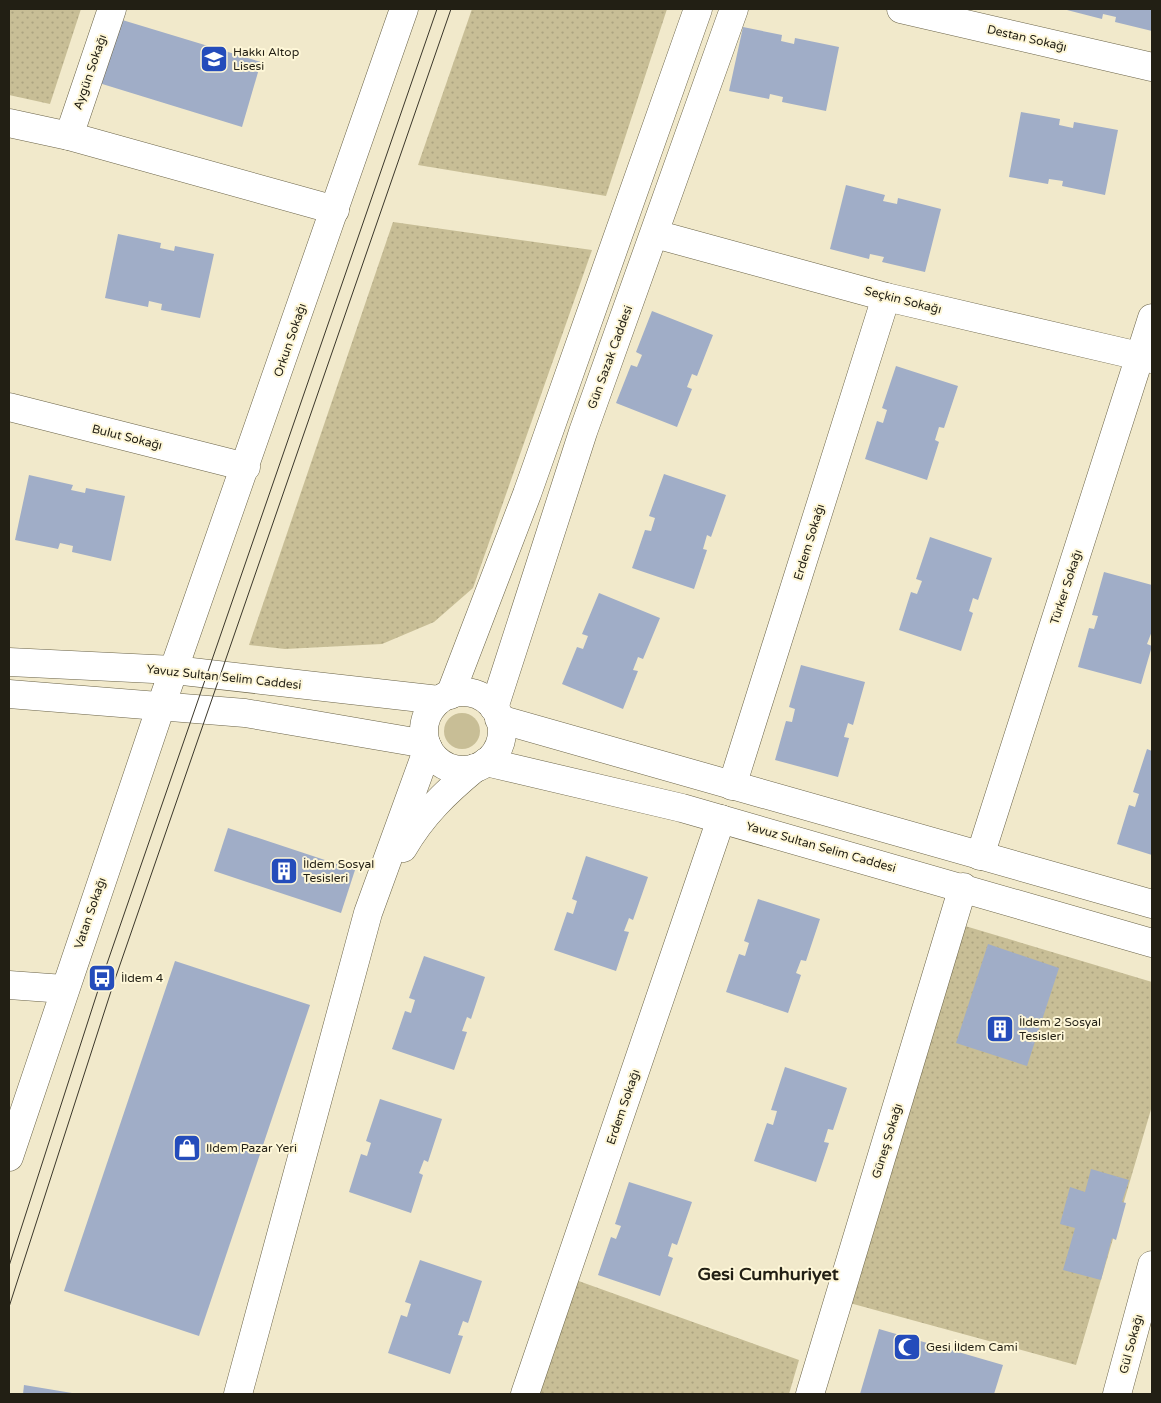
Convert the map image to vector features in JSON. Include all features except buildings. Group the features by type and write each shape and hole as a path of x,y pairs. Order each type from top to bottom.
{"street":[{"name":"Aygün Sokağı","path":"69,136 112,9"},
{"name":"Orkun Sokağı","path":"174,670 404,9"},
{"path":"445,698 527,494 698,9"},
{"name":"Gün Sazak Caddesi","path":"497,713 582,432 655,234 734,9"},
{"name":"Destan Sokağı","path":"901,9 1152,67"},
{"path":"9,123 69,136 335,210"},
{"name":"Seçkin Sokağı","path":"655,234 886,297 1146,357"},
{"name":"Erdem Sokağı","path":"732,786 886,297"},
{"name":"Türker Sokağı","path":"980,856 1146,357 1152,318"},
{"name":"Bulut Sokağı","path":"9,407 246,467"},
{"name":"Yavuz Sultan Selim Caddesi","path":"9,662 174,670 445,698"},
{"name":"Vatan Sokağı","path":"9,1157 64,989 174,670"},
{"path":"481,765 463,770 451,768 440,763 427,746 424,732 426,720 431,709 445,698 462,692 474,694 485,700 497,713 732,786 1152,904"},
{"path":"9,694 245,713 427,746"},
{"path":"368,914 414,828 440,797 494,754 500,743 501,731 497,713"},
{"path":"238,1394 368,914 427,746"},
{"name":"Yavuz Sultan Selim Caddesi","path":"481,765 721,819 963,887 1152,943"},
{"name":"Erdem Sokağı","path":"525,1394 721,819"},
{"name":"Güneş Sokağı","path":"810,1394 963,887"},
{"path":"9,985 64,989"},
{"name":"Gül Sokağı","path":"1117,1394 1152,1265"}],"shaded area":[{"path":"9,9 81,9 50,104 9,95"},
{"path":"472,9 667,9 606,196 418,165"},
{"path":"393,222 592,250 473,588 434,622 382,644 285,649 249,645"},
{"path":"462,713 469,714 475,718 479,724 479,738 475,744 469,748 462,749 455,748 449,744 445,738 444,731 445,724 449,718 455,714"},
{"path":"955,923 1152,982 1152,1106 1076,1365 835,1299"},
{"path":"573,1279 799,1360 789,1394 537,1394"}],"tram line":[{"path":"9,1266 102,978 437,9"},
{"path":"9,1307 114,982 451,9"}],"place":[{"name":"Hakkı Altop Lisesi","path":"214,59"},
{"name":"İldem Sosyal Tesisleri","path":"284,871"},
{"name":"İldem 4","path":"102,978"},
{"name":"İldem 2 Sosyal Tesisleri","path":"1000,1029"},
{"name":"Ildem Pazar Yeri","path":"187,1148"},
{"name":"Gesi İldem Cami","path":"907,1347"}],"district":[{"name":"Gesi Cumhuriyet","path":"768,1274"}]}
